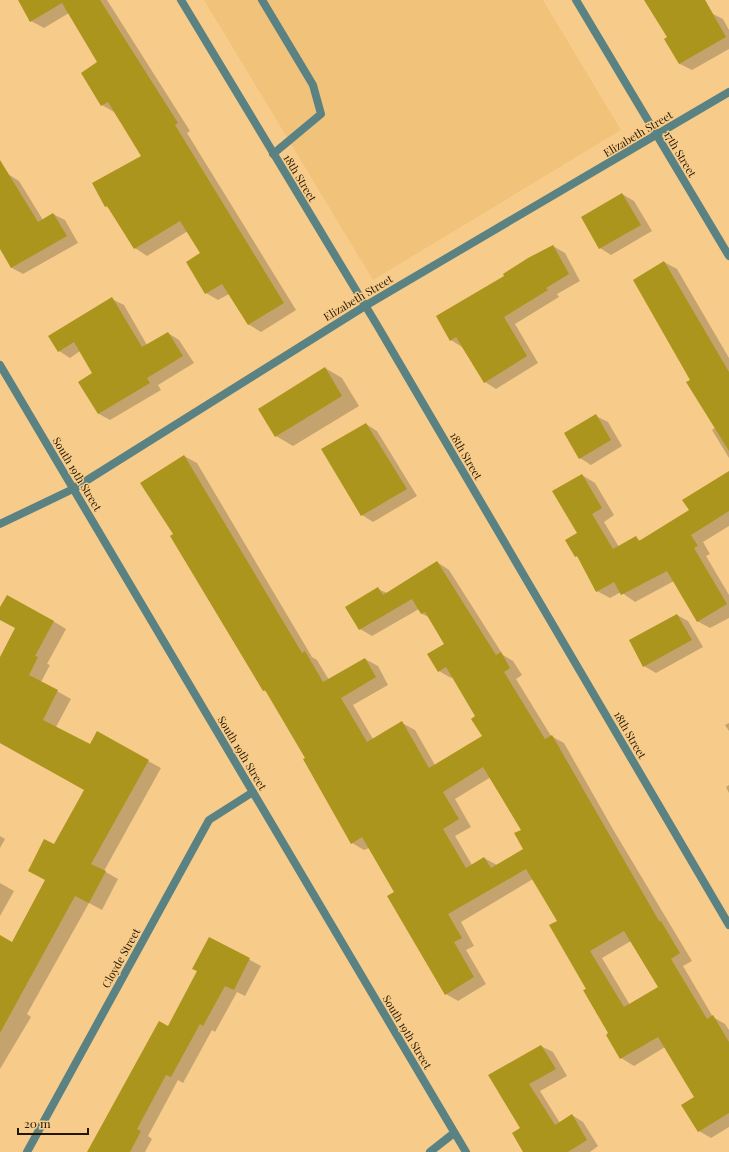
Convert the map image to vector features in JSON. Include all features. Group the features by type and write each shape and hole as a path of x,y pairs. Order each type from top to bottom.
{"street":[{"name":"18th Street","path":"180,0 365,306 729,925"},
{"path":"262,0 313,86 321,114 273,154"},
{"name":"17th Street","path":"576,0 729,256"},
{"name":"Elizabeth Street","path":"0,524 73,489 365,306 729,92"},
{"name":"South 19th Street","path":"0,365 466,1152"},
{"name":"Cloyde Street","path":"27,1152 209,820 253,792"},
{"path":"430,1152 454,1133"}],"shaded area":[{"path":"204,0 543,0 621,130 373,280"}],"building":[{"path":"18,0 100,0 178,123 175,125 284,303 248,325 222,284 205,294 186,262 200,253 180,221 134,249 107,206 105,207 92,183 141,156 108,102 101,106 81,73 97,62 62,3 30,22"},
{"path":"644,0 705,0 726,37 679,64 664,39 667,37"},
{"path":"0,160 38,222 53,213 67,236 11,268 0,249"},
{"path":"622,193 641,225 599,249 581,217"},
{"path":"553,245 569,274 546,288 548,290 504,317 527,356 484,383 456,337 450,341 436,316 504,276 503,274 528,258"},
{"path":"664,261 729,372 729,451 686,382 690,380 633,280"},
{"path":"112,297 142,347 168,332 183,356 147,378 150,383 98,414 78,382 92,373 74,342 58,352 48,336"},
{"path":"325,367 342,396 275,437 258,409"},
{"path":"596,414 611,440 579,459 564,433"},
{"path":"366,423 407,489 361,516 321,449"},
{"path":"184,455 302,653 305,651 323,682 365,658 376,677 341,698 367,742 402,721 429,768 482,736 471,719 475,716 446,667 438,672 427,654 444,644 425,612 421,614 412,599 359,630 345,607 378,587 383,595 437,561 496,655 501,652 510,668 504,672 545,739 552,735 659,921 661,921 680,953 671,959 707,1019 713,1015 729,1042 729,1113 698,1132 681,1105 694,1097 658,1037 620,1059 606,1035 608,1033 583,990 586,989 549,925 557,921 526,869 448,914 462,938 454,942 474,977 445,995 387,896 394,892 362,837 351,844 303,759 305,758 170,536 173,534 140,483","holes":["483,767 521,830 514,833 523,849 491,868 484,857 466,868 443,829 459,819 443,792","624,931 658,987 624,1007 590,951"]},
{"path":"729,471 729,511 691,535 698,546 694,548 727,604 697,622 667,571 621,595 614,582 596,592 577,556 575,557 565,540 577,533 552,491 582,474 602,508 592,514 613,549 636,536 639,541 689,510 682,500"},
{"path":"7,595 54,621 35,656 38,657 29,675 58,690 43,720 90,744 97,731 149,760 91,864 106,871 89,903 75,896 0,1033 0,935 12,942 45,880 28,871 44,839 54,844 84,790 0,743 0,657 15,628 0,620 0,607"},
{"path":"677,614 692,640 643,667 629,640"},
{"path":"209,937 250,958 234,990 225,986 203,1026 200,1024 171,1077 166,1075 137,1129 141,1131 130,1152 87,1152 159,1021 168,1026 197,971 192,969"},
{"path":"541,1045 556,1069 529,1084 555,1125 572,1114 587,1140 568,1152 523,1152 512,1133 520,1128 488,1075"}]}
